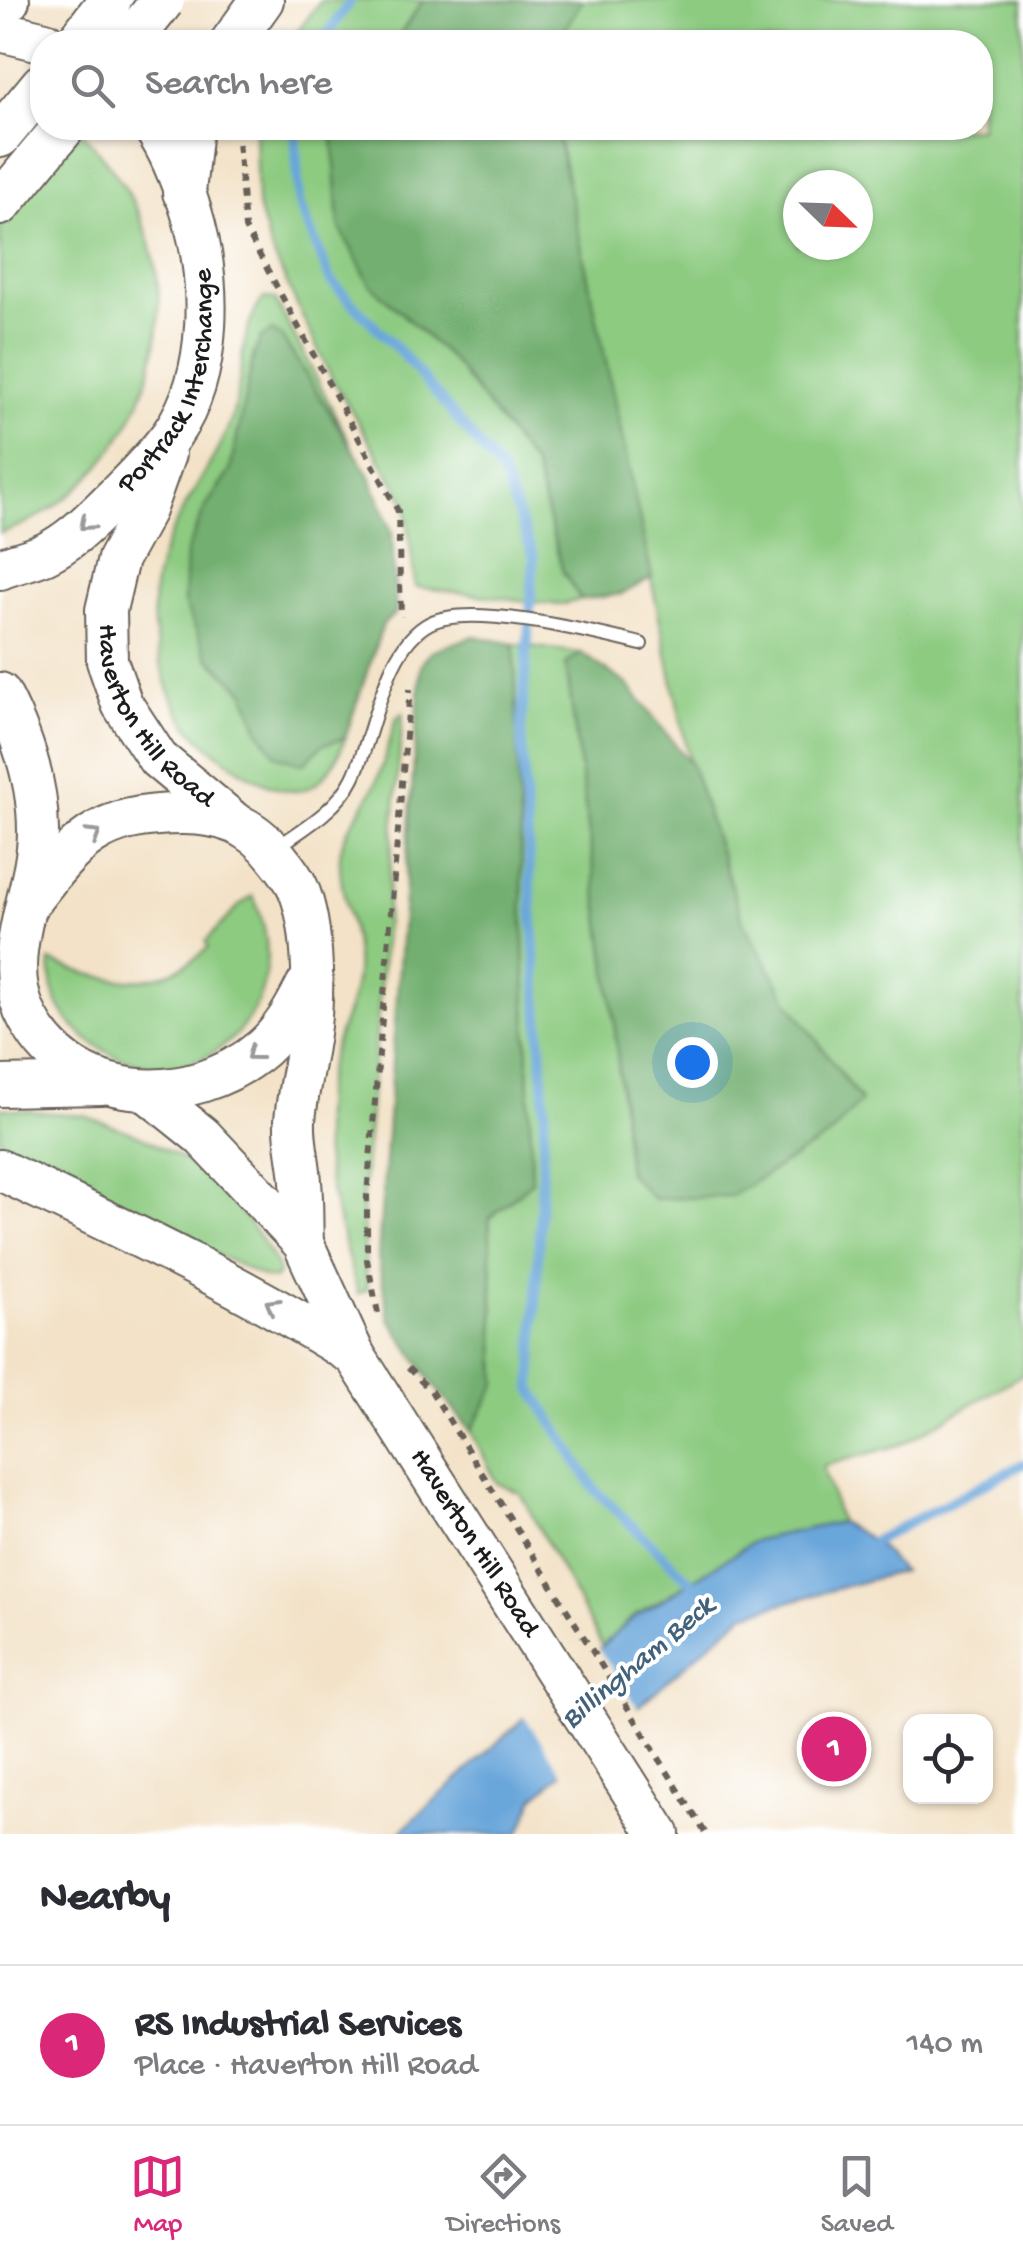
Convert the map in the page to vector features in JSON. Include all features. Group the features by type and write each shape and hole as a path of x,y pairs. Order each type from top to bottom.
{"highway":[{"path":"0,4 8,0"},
{"path":"87,30 110,0"},
{"path":"140,30 164,0"},
{"path":"241,30 262,0"},
{"path":"0,136 30,100"},
{"path":"0,204 53,140"},
{"path":"184,192 190,140"}],"main road":[{"path":"0,32 30,39"},
{"name":"Portrack Interchange","path":"0,569 43,554 81,531 173,432 196,379 206,332 198,236 163,140"},
{"name":"Haverton Hill Road","path":"173,432 145,510 118,559 106,610 107,661 122,704 158,759 230,820"},
{"path":"0,693 21,734 38,832 15,928 16,976 24,1010 38,1036 57,1055 76,1072 102,1084"},
{"path":"0,1086 102,1084 146,1091 183,1086 233,1069 262,1049 286,1024 311,978 310,924 297,884 253,832 230,820 164,814 103,828 68,851 15,928"},
{"name":"Haverton Hill Road","path":"303,1244 294,1128 298,1078 308,1045 311,978"},
{"name":"Haverton Hill Road","path":"146,1091 202,1136 303,1244 355,1356 659,1834"},
{"path":"0,1170 210,1271 355,1356"}],"lane":[{"path":"272,851 312,823 352,780 405,644 430,623 467,615 579,629 641,644"}],"path":[{"path":"399,1359 431,1392 706,1834"}],"green space":[{"path":"321,0 423,0 403,30 299,30"},
{"path":"423,0 583,0 564,30 403,30"},
{"path":"583,0 1023,0 1023,1374 903,1444 823,1466 840,1522 756,1540 632,1618 602,1646 520,1493 497,1483 471,1431 497,1383 489,1219 532,1181 514,644 581,653 566,665 614,1019 628,1173 649,1194 745,1025 559,140 993,140 993,30 564,30"},
{"path":"72,140 89,140 123,184 139,214 151,247 158,291 157,335 148,379 131,420 107,457 77,489 41,515 0,533 0,226"},
{"path":"255,140 334,140 369,283 452,360 534,466 563,572 581,600 559,605 415,587 406,503 329,373 270,247 257,204"},
{"path":"333,140 559,140 652,577 622,594 581,600 563,572 534,466 452,360 369,283 339,226"},
{"path":"264,298 275,299 351,445 282,337 262,338 254,354 230,471 205,508 207,657 244,691 260,732 303,764 322,745 345,738 324,776 303,790 274,787 257,779 224,758 187,724 167,684 154,623 155,583 161,559 169,536 228,428 249,327"},
{"path":"272,331 282,337 370,476 392,532 396,613 383,624 345,738 322,745 303,764 276,755 260,732 244,691 208,657 184,603 186,553 205,508 230,471 254,354 261,338"},
{"path":"474,636 514,644 532,1181 489,1219 497,1383 471,1431 435,1387 389,1318 378,1257 421,665 431,651"},
{"path":"581,653 627,684 691,764 743,922 789,1002 861,1101 829,1136 731,1196 654,1199 628,1173 614,1019 566,664"},
{"path":"403,713 362,1206 367,1290 358,1294 330,1184 323,1127 328,1070 356,976 355,945 342,886 340,856 348,829 377,781 397,717"},
{"path":"253,896 266,938 265,977 252,1012 230,1040 201,1059 167,1066 129,1061 90,1041 63,1013 53,988 50,961 113,979 152,978 171,972 208,948 206,941"},
{"path":"0,1108 85,1116 138,1135 196,1166 229,1197 259,1236 278,1267 278,1275 265,1278 0,1149"}],"water":[{"path":"840,1522 874,1541 902,1571 744,1614 535,1797 519,1834 398,1834 632,1619 756,1540"}],"pier":[{"path":"596,1645 640,1711 565,1777 522,1713"}],"waterway":[{"path":"330,30 351,0"},
{"path":"296,140 299,204 331,281 405,357 502,473 534,557 521,733 545,1108 532,1389 595,1490 699,1590"},
{"name":"Billingham Beck","path":"874,1541 1023,1464"}],"place":[{"name":"RS Industrial Services","path":"834,1749"}]}
